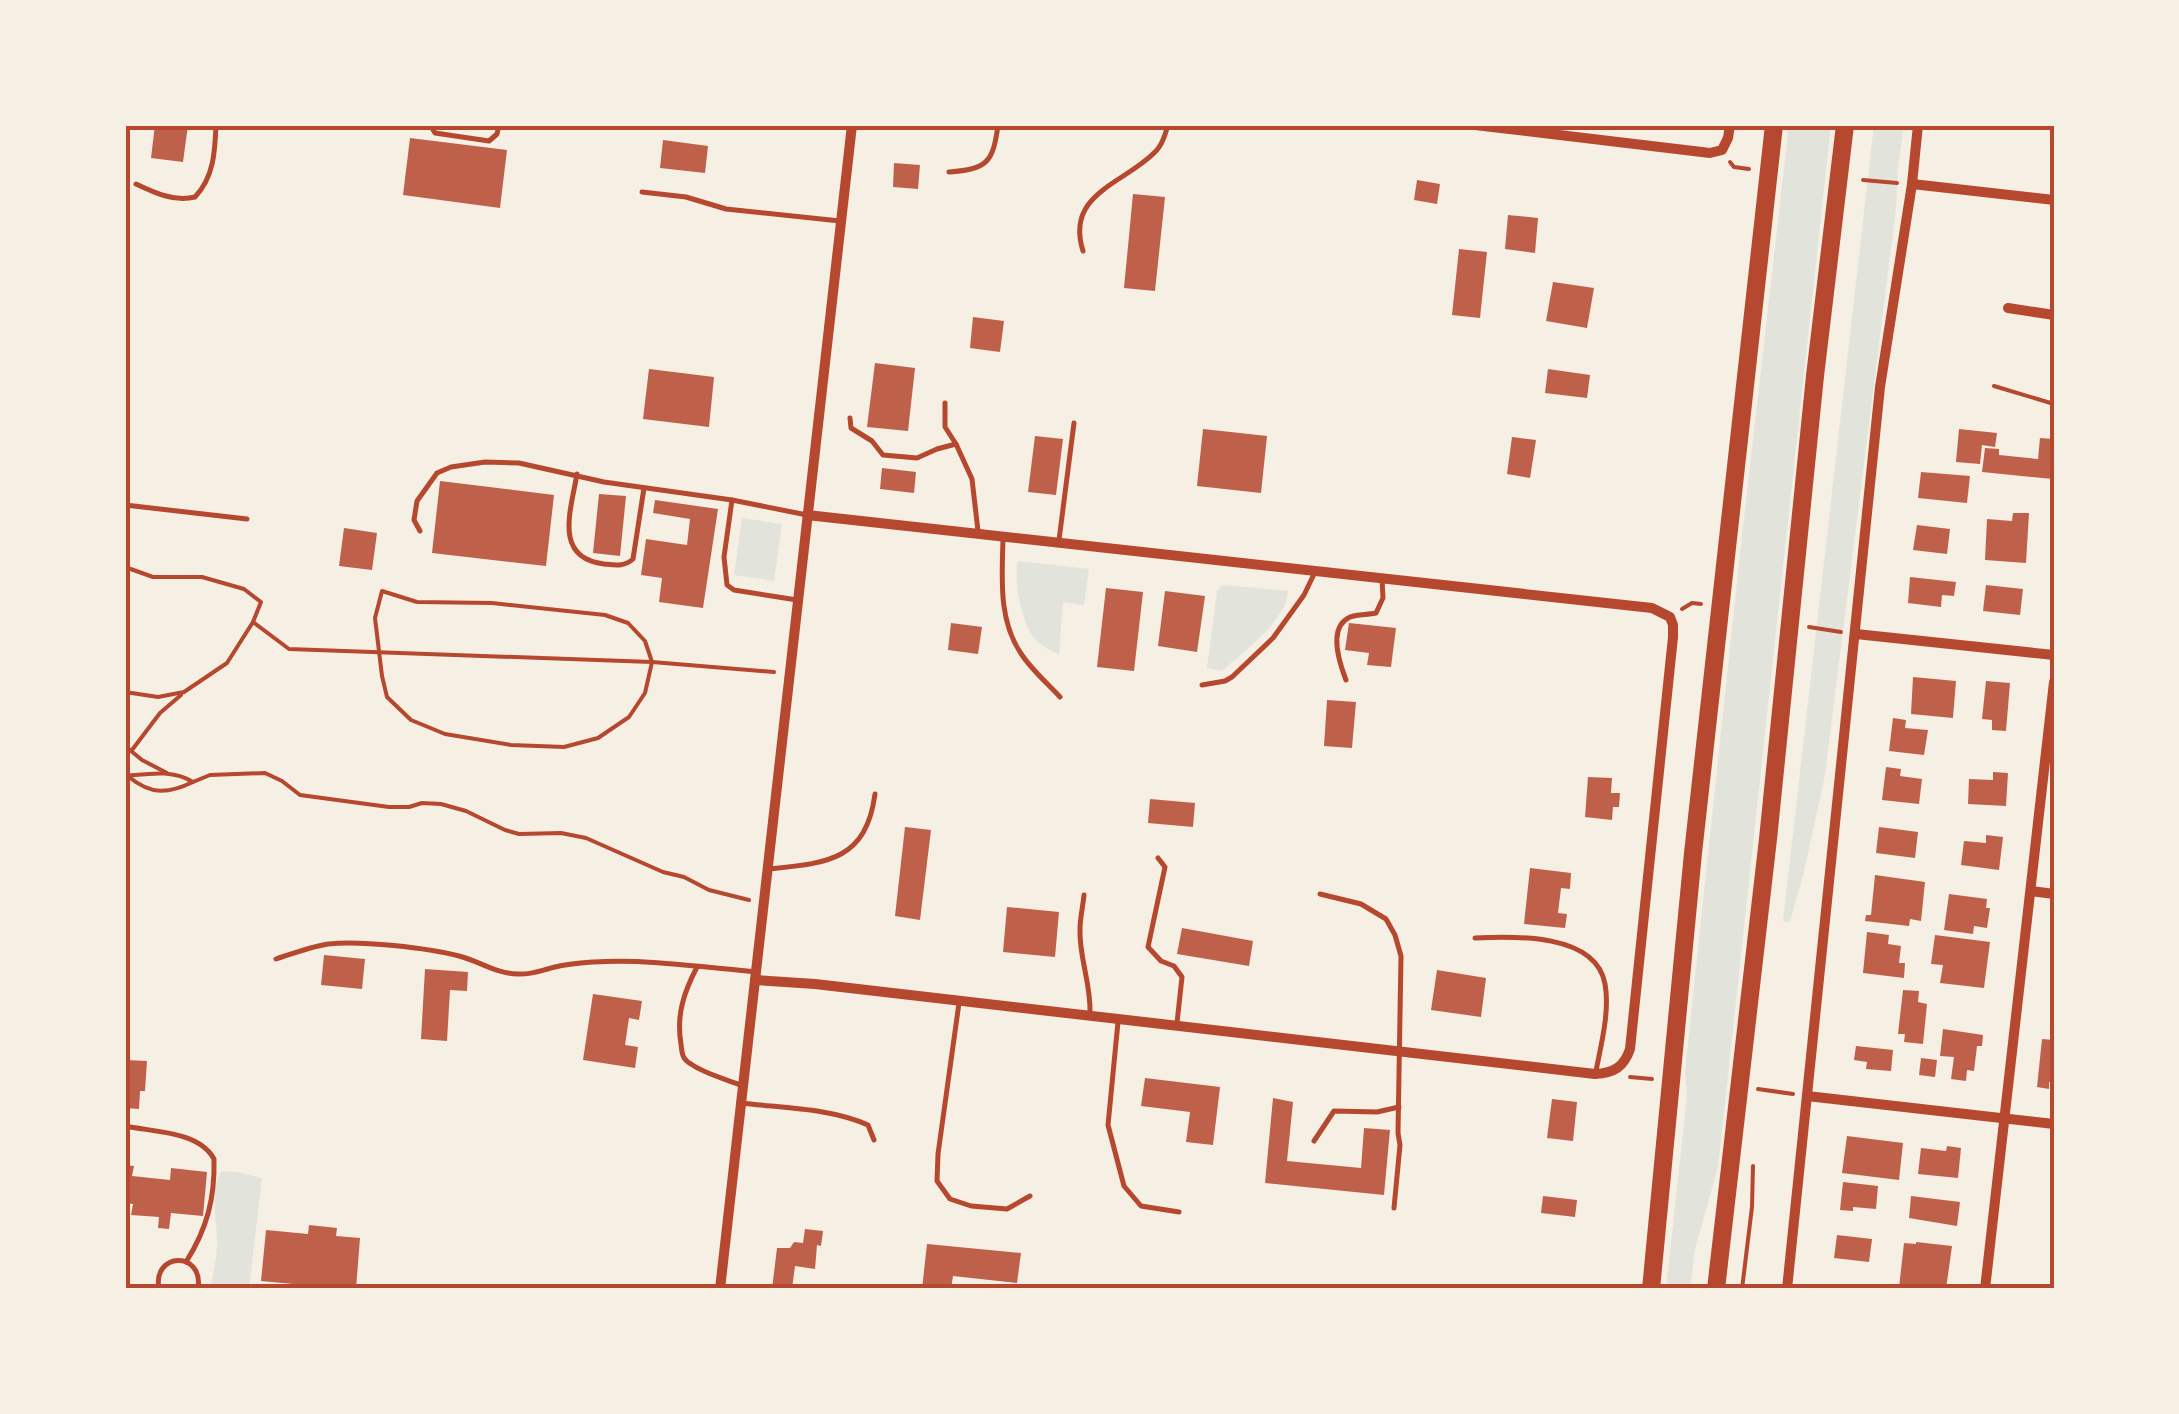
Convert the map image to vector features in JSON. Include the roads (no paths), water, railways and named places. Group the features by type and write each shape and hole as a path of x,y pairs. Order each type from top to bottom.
{"main road":[{"path":"1651,1289 1692,853 1774,125"},
{"path":"1716,1289 1845,125"}],"street":[{"path":"720,1289 852,125"},
{"path":"1475,125 1716,152 1728,138 1730,125"},
{"path":"1787,1289 1880,387 1918,125"},
{"path":"1912,184 2054,200"},
{"path":"2008,308 2053,315 2054,300"},
{"path":"755,976 1596,1074 1618,1069 1630,1049 1671,621 1652,608 807,515"},
{"path":"1856,634 2054,656"},
{"path":"1984,1289 2054,682"},
{"path":"2031,891 2054,894"},
{"path":"1808,1096 2054,1124"}],"lane":[{"path":"136,184 174,198 196,197 211,169 216,125"},
{"path":"430,125 435,133 488,141 498,134 499,125"},
{"path":"949,172 970,170 987,162 996,146 998,125"},
{"path":"1082,251 1079,222 1083,210 1154,153 1168,125"},
{"path":"642,192 686,197 726,209 840,222"},
{"path":"946,403 945,428 972,479 978,534"},
{"path":"850,418 850,428 872,441 884,454 916,458 956,444"},
{"path":"1059,544 1074,423"},
{"path":"420,531 414,520 417,502 437,473 485,462 520,462 604,482 807,515"},
{"path":"576,474 570,542 582,559 590,562 627,565 633,560 644,488"},
{"path":"732,500 724,558 726,585 734,590 797,600"},
{"path":"125,505 246,518"},
{"path":"1004,537 1002,584 1012,639 1060,697"},
{"path":"1202,685 1232,677 1273,638 1316,572"},
{"path":"1346,680 1340,665 1337,632 1344,620 1376,613 1383,598 1382,579"},
{"path":"767,870 820,863 842,854 862,837 872,816 874,794"},
{"path":"1158,858 1165,867 1148,947 1162,961 1174,966 1182,978 1177,1026"},
{"path":"1320,894 1362,904 1386,919 1401,956 1400,1146 1394,1208"},
{"path":"1084,895 1080,928 1091,990 1090,1016"},
{"path":"1475,938 1513,936 1575,948 1590,956 1605,984 1596,1074"},
{"path":"276,958 333,943 363,944 446,953 505,973 534,973 597,962 697,967 755,976"},
{"path":"697,967 680,1008 678,1032 683,1058 692,1066 743,1086"},
{"path":"959,1001 937,1181 950,1199 971,1206 1007,1209 1030,1196"},
{"path":"1118,1019 1108,1125 1124,1186 1141,1206 1179,1212"},
{"path":"741,1103 856,1120 868,1125 874,1140"},
{"path":"1314,1141 1334,1112 1377,1112 1399,1107"},
{"path":"125,1126 186,1138 203,1145 214,1159 208,1218 202,1238 186,1262"},
{"path":"159,1289 161,1268 172,1261 186,1262 196,1270 198,1289"}]}
